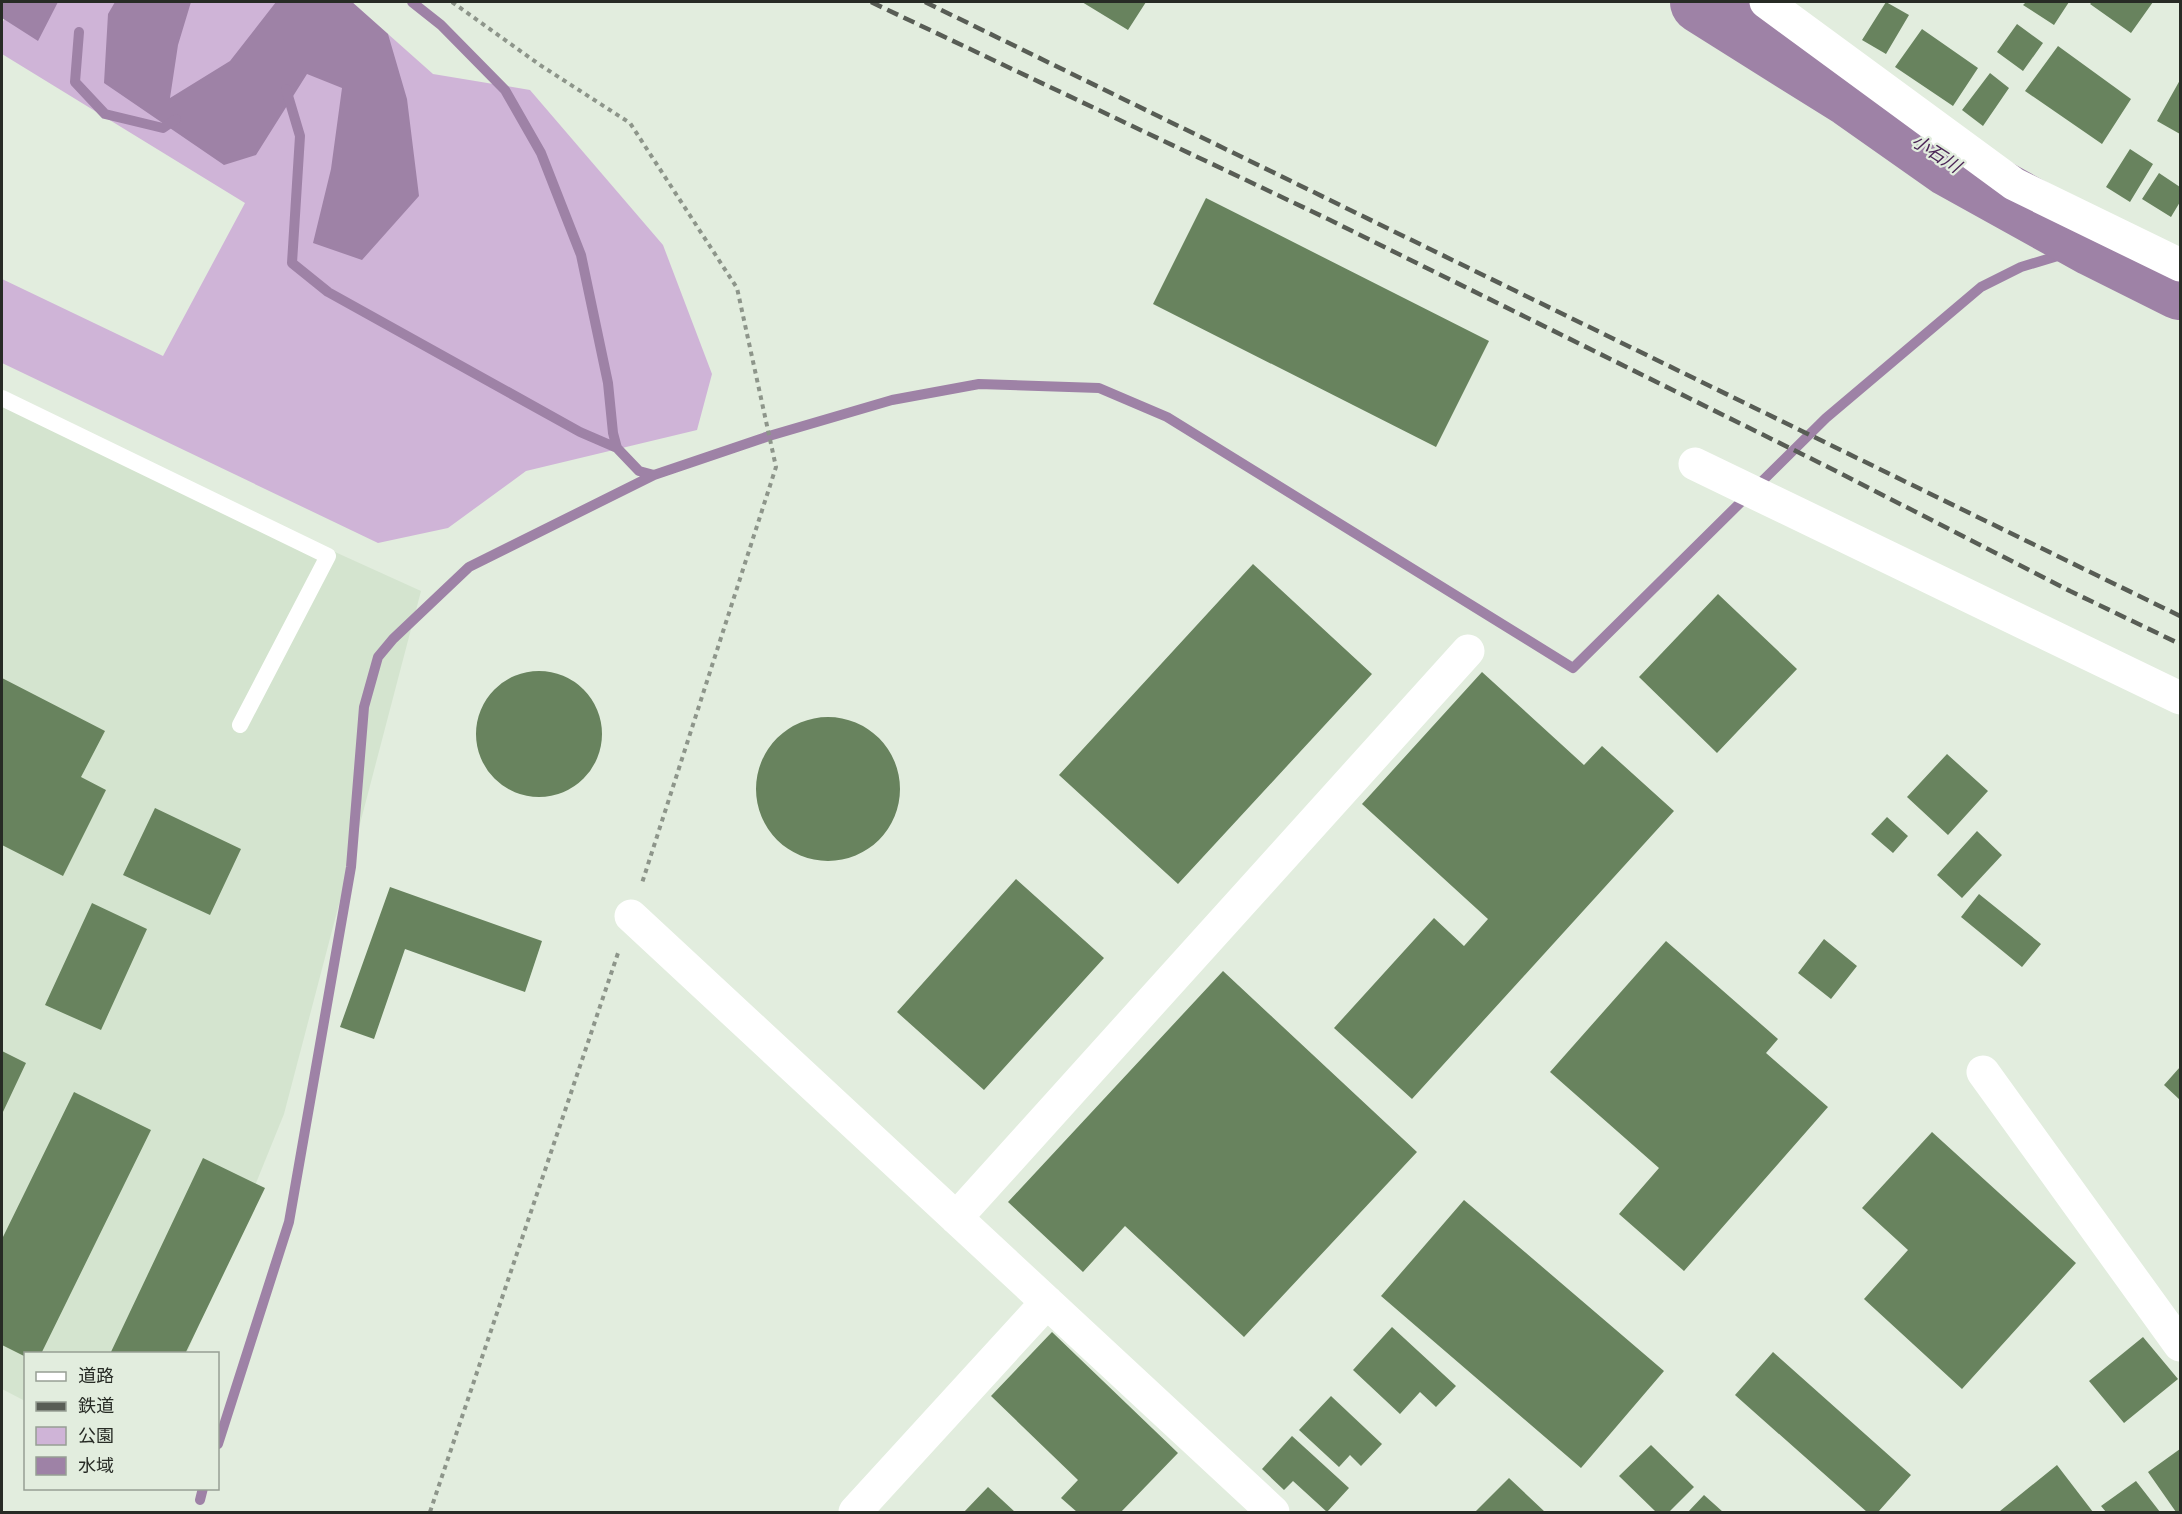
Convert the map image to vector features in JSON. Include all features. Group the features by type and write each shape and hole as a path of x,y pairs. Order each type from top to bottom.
{"street":[{"path":"1778,4 2014,184 2181,265"},
{"path":"1695,464 2181,698"},
{"path":"956,1218 1468,651"},
{"path":"631,916 1273,1512"},
{"path":"1983,1072 2181,1345"},
{"path":"855,1512 1047,1302"}],"lane":[{"path":"2,398 328,556 240,725"}],"path":[{"path":"430,1512 631,916 776,467 737,288 630,123 540,65 452,2"}],"shaded area":[{"path":"2,401 421,591 284,1114 187,1352 24,1352 24,1400 2,1389"}],"green space":[{"path":"15,2 352,2 433,74 530,90 663,245 712,374 697,430 526,471 448,528 378,543 2,363 2,279 163,356 245,203 2,54 2,23"}],"water":[{"path":"2,2 58,2 38,41 2,18"},
{"path":"115,2 191,2 178,45 170,98 230,61 276,2 352,2 388,34 407,99 419,196 362,260 313,243 331,169 342,88 307,74 256,155 224,165 104,83 108,14"}],"building":[{"path":"1082,2 1146,2 1128,30"},
{"path":"1886,2 1909,15 1886,54 1862,40"},
{"path":"2026,2 2069,2 2054,25 2023,5"},
{"path":"2092,2 2153,2 2131,33 2090,4"},
{"path":"2017,24 2043,43 2023,71 1997,52"},
{"path":"1922,29 1978,68 1953,106 1895,67"},
{"path":"2058,46 2131,99 2102,144 2025,91"},
{"path":"1990,73 2009,88 1983,126 1962,110"},
{"path":"2180,80 2180,134 2157,121"},
{"path":"2130,149 2153,164 2130,202 2106,187"},
{"path":"2159,173 2180,187 2180,202 2171,217 2142,199"},
{"path":"1206,198 1489,341 1436,447 1153,304"},
{"path":"1253,564 1372,674 1178,884 1059,775"},
{"path":"1718,594 1797,669 1717,753 1639,677"},
{"path":"539,671 563,675 584,689 598,710 602,734 598,758 584,779 563,793 539,797 515,793 494,779 480,758 476,734 480,710 494,689 515,675"},
{"path":"1482,672 1584,765 1602,746 1674,811 1412,1099 1334,1028 1434,918 1464,946 1488,919 1362,804"},
{"path":"2,678 105,731 81,777 106,790 63,876 2,845"},
{"path":"828,717 855,723 868,729 879,738 888,749 894,762 900,789 894,816 888,829 879,840 868,849 855,855 828,861 801,855 788,849 777,840 768,829 762,816 756,789 762,762 768,749 777,738 788,729 801,723"},
{"path":"1947,754 1988,791 1948,835 1907,797"},
{"path":"155,808 241,849 210,915 123,875"},
{"path":"1887,817 1908,836 1893,853 1871,834"},
{"path":"1977,831 2002,855 1962,898 1937,875"},
{"path":"1016,879 1104,958 984,1090 897,1012"},
{"path":"390,887 542,941 525,992 405,949 374,1039 340,1027"},
{"path":"1979,894 2041,944 2022,967 1961,917"},
{"path":"92,903 147,929 101,1030 45,1005"},
{"path":"1824,939 1857,966 1831,999 1798,973"},
{"path":"1666,941 1778,1039 1766,1053 1828,1107 1684,1271 1619,1214 1659,1168 1550,1072"},
{"path":"1223,971 1417,1152 1244,1337 1125,1226 1083,1272 1008,1202"},
{"path":"2,1051 26,1063 2,1114"},
{"path":"2180,1067 2180,1100 2164,1085"},
{"path":"74,1092 151,1130 42,1352 24,1352 24,1356 2,1345 2,1239"},
{"path":"1932,1132 2076,1263 1962,1389 1864,1299 1908,1250 1862,1208"},
{"path":"203,1158 265,1188 186,1352 111,1352"},
{"path":"1464,1200 1664,1371 1581,1468 1381,1296"},
{"path":"1392,1327 1456,1386 1436,1407 1420,1392 1400,1414 1353,1370"},
{"path":"1052,1332 1178,1453 1121,1512 1077,1512 1061,1498 1078,1480 991,1396"},
{"path":"2143,1337 2178,1379 2124,1423 2089,1381"},
{"path":"1773,1352 1911,1475 1878,1512 1867,1512 1735,1395"},
{"path":"1331,1396 1382,1444 1361,1466 1350,1455 1339,1467 1299,1430"},
{"path":"1292,1436 1349,1488 1327,1512 1293,1481 1284,1490 1262,1469"},
{"path":"1651,1445 1694,1487 1669,1512 1656,1512 1619,1476"},
{"path":"2180,1449 2180,1512 2176,1512 2148,1472"},
{"path":"2057,1465 2093,1512 2000,1511"},
{"path":"1509,1478 1545,1512 1475,1512"},
{"path":"2136,1481 2160,1512 2106,1512 2101,1506"},
{"path":"988,1487 1015,1512 964,1512"},
{"path":"1704,1495 1723,1512 1688,1512"}],"waterway":[{"path":"412,2 441,25 505,90 541,153 581,255 608,383 613,433 617,448"},
{"name":"小石川","path":"1702,2 1852,96 1950,165 2094,245 2180,288"},
{"path":"79,32 75,82 105,114 163,128 176,119"},
{"path":"286,89 300,136 292,263 328,292 580,432 617,448 639,471 654,475"},
{"path":"219,1441 289,1222 351,867 364,707 378,657 393,639 469,567 654,475 769,436 892,400 979,384 1099,388 1167,417 1573,668 1826,418 1981,287 2021,267 2094,245"},
{"path":"200,1500 202,1490"}],"railway":[{"path":"871,2 1328,219 2180,644"},
{"path":"925,2 2180,616"}]}
